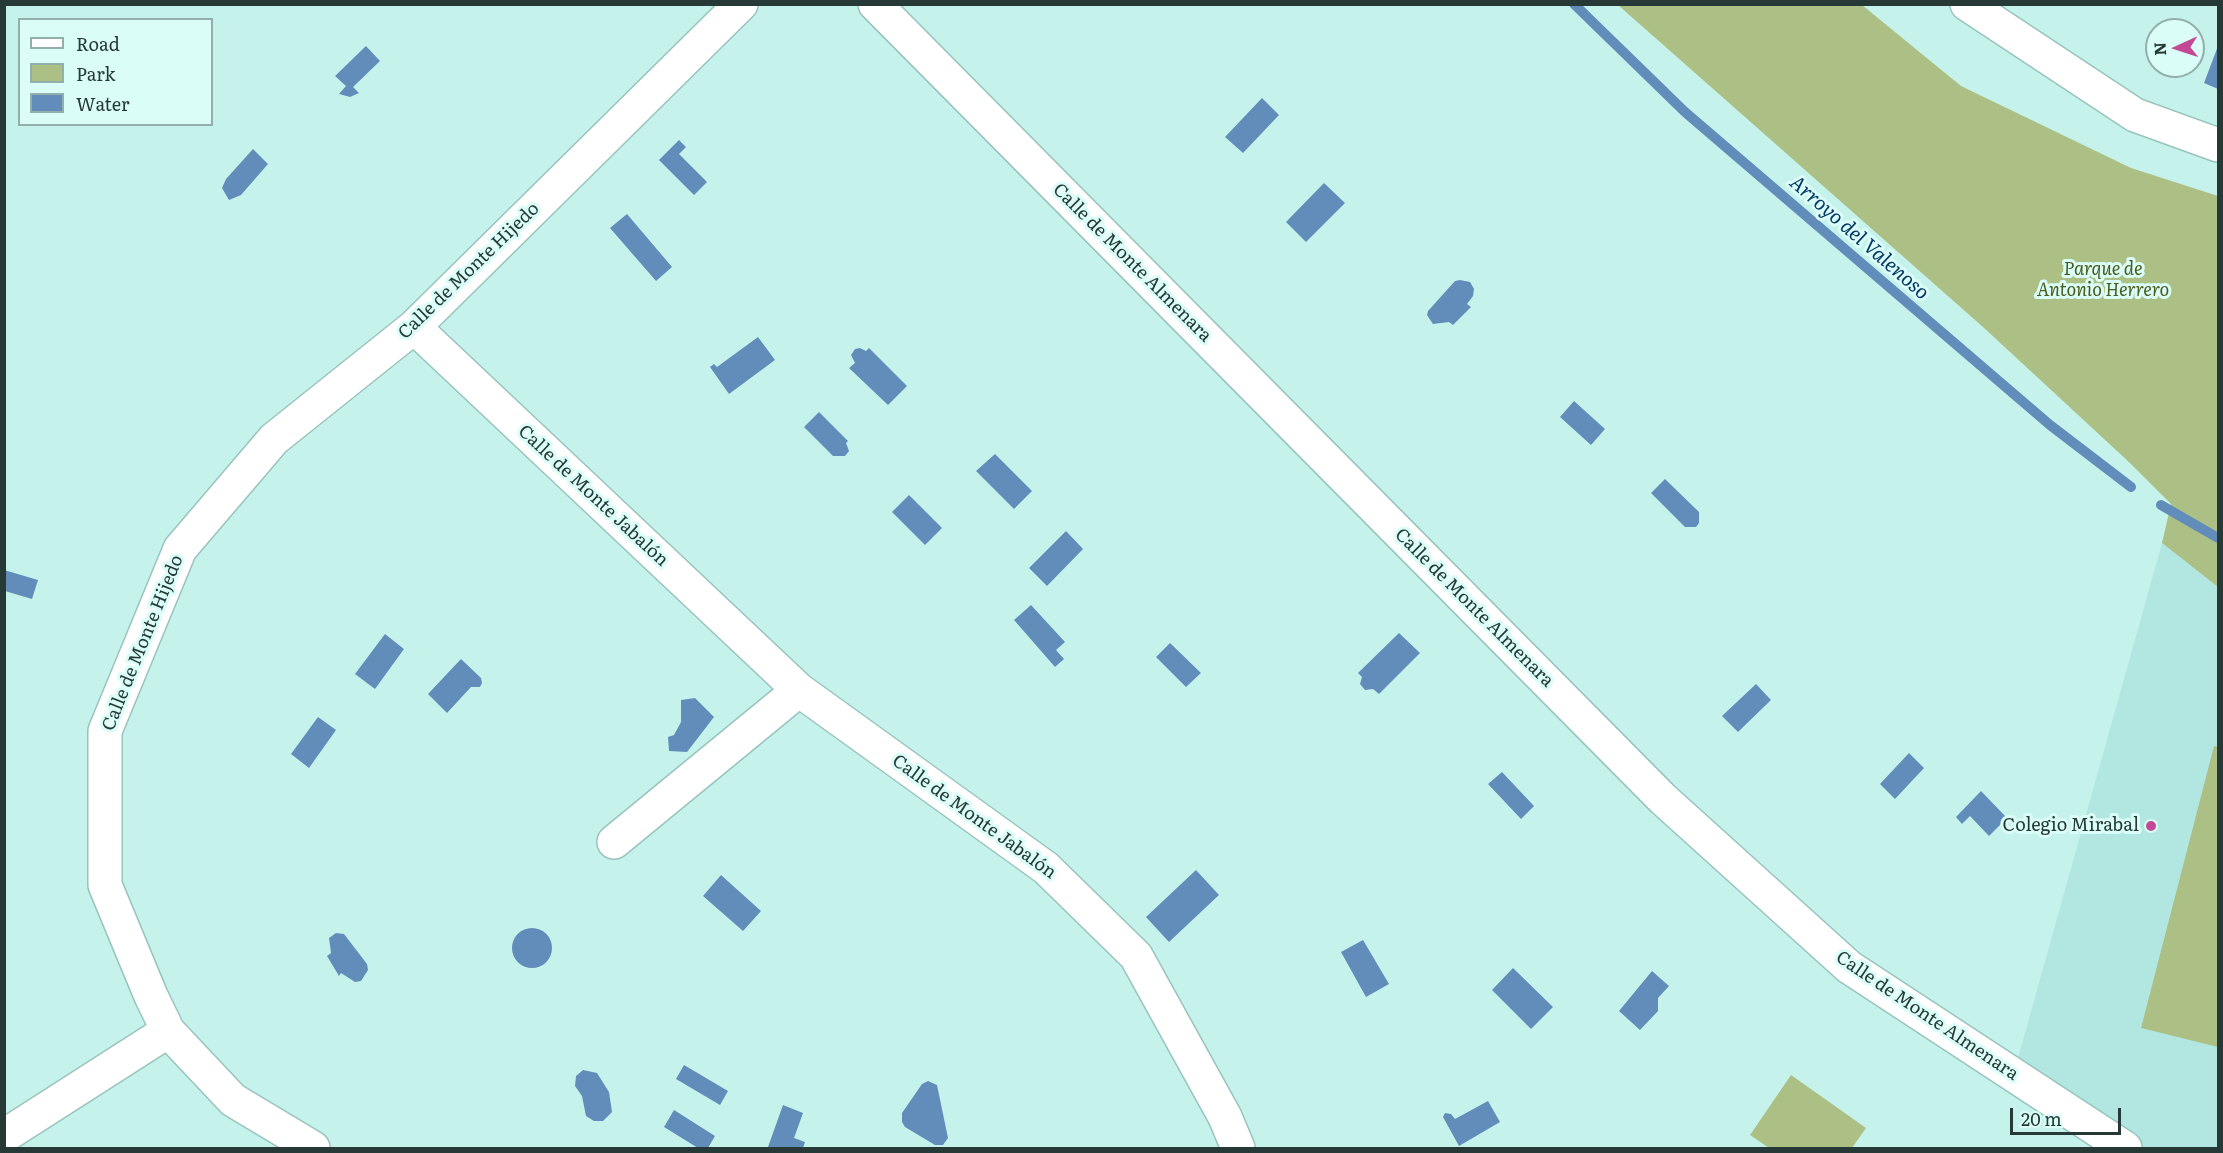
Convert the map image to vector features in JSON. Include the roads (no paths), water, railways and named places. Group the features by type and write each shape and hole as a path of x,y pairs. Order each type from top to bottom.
{"street":[{"name":"Calle de Monte Hijedo","path":"313,1149 232,1100 168,1031 105,885 105,731 180,549 274,439 414,327 741,4"},
{"name":"Calle de Monte Almenara","path":"875,4 1663,799 1849,967 2125,1149"},
{"path":"1967,4 2135,115 2218,145"},
{"name":"Calle de Monte Jabalón","path":"414,327 799,690 1046,868 1136,956 1225,1117 1238,1149"},
{"path":"614,842 799,690"},
{"path":"4,1136 168,1031"}],"water":[{"path":"366,46 380,61 353,87 359,93 350,97 339,94 346,86 335,76"},
{"path":"2218,46 2218,89 2204,83"},
{"path":"1262,98 1279,115 1243,153 1225,137"},
{"path":"679,140 686,147 679,154 707,182 694,195 659,160"},
{"path":"253,149 268,164 241,195 229,200 222,188 226,179"},
{"path":"1324,183 1345,203 1306,242 1286,222"},
{"path":"627,214 672,267 656,281 610,228"},
{"path":"1455,281 1470,282 1474,289 1473,296 1467,304 1471,307 1453,325 1449,322 1433,324 1427,315 1428,311"},
{"path":"758,337 775,360 729,394 710,367 714,364 717,367"},
{"path":"860,348 866,351 869,348 907,386 888,405 849,368 855,363 851,355 855,349"},
{"path":"1574,401 1605,429 1591,445 1560,417"},
{"path":"819,412 848,441 846,443 849,451 845,456 833,456 804,427"},
{"path":"995,454 1032,491 1014,509 976,471"},
{"path":"1665,479 1699,512 1699,523 1696,527 1685,527 1651,493"},
{"path":"909,495 942,528 925,545 892,512"},
{"path":"1066,531 1083,549 1047,586 1029,568"},
{"path":"4,570 38,580 32,599 5,591"},
{"path":"1031,605 1065,642 1056,650 1064,659 1055,667 1014,620"},
{"path":"1399,633 1420,653 1379,694 1373,689 1365,690 1360,684 1362,677 1358,673"},
{"path":"385,634 404,649 375,689 355,674"},
{"path":"1170,643 1201,673 1186,687 1156,657"},
{"path":"461,659 481,678 482,683 480,687 471,687 447,713 428,694"},
{"path":"1756,684 1771,700 1738,732 1722,716"},
{"path":"695,698 714,717 687,752 669,751 668,737 674,735 681,722 681,700"},
{"path":"318,717 336,730 309,768 291,754"},
{"path":"1909,753 1924,768 1895,799 1880,784"},
{"path":"1502,772 1534,806 1521,819 1488,784"},
{"path":"1981,791 2007,818 1989,836 1970,816 1962,824 1956,817"},
{"path":"1196,870 1219,895 1169,942 1146,917"},
{"path":"721,875 761,911 743,931 703,896"},
{"path":"532,928 540,929 546,934 551,940 551,956 546,962 540,967 532,968 524,967 518,962 513,956 512,948 513,940 518,934 524,929"},
{"path":"336,933 344,934 367,964 368,970 361,981 355,982 341,973 339,976 327,956 331,953 329,938"},
{"path":"1363,940 1389,984 1366,997 1341,952"},
{"path":"1513,968 1553,1007 1531,1029 1492,990"},
{"path":"1652,971 1669,986 1658,998 1658,1011 1640,1030 1619,1011"},
{"path":"684,1065 728,1091 720,1105 676,1079"},
{"path":"583,1070 597,1073 609,1092 612,1112 603,1121 594,1121 586,1116 582,1096 575,1086 576,1076"},
{"path":"928,1081 937,1085 948,1138 943,1145 935,1145 905,1127 902,1122 902,1113 922,1084"},
{"path":"1488,1101 1500,1122 1459,1146 1443,1117 1445,1113 1451,1114 1455,1119"},
{"path":"783,1105 803,1113 794,1138 805,1142 803,1148 768,1147"},
{"path":"674,1110 715,1136 708,1148 698,1148 664,1127"}],"waterway":[{"name":"Arroyo del Valenoso","path":"1574,4 1685,112 2050,425 2131,487"},
{"name":"Arroyo del Valenoso","path":"2161,505 2218,538"}],"place":[{"name":"Colegio Mirabal","path":"2151,826"}],"park label":[{"name":"Parque de Antonio Herrero","path":"2103,280"}]}
